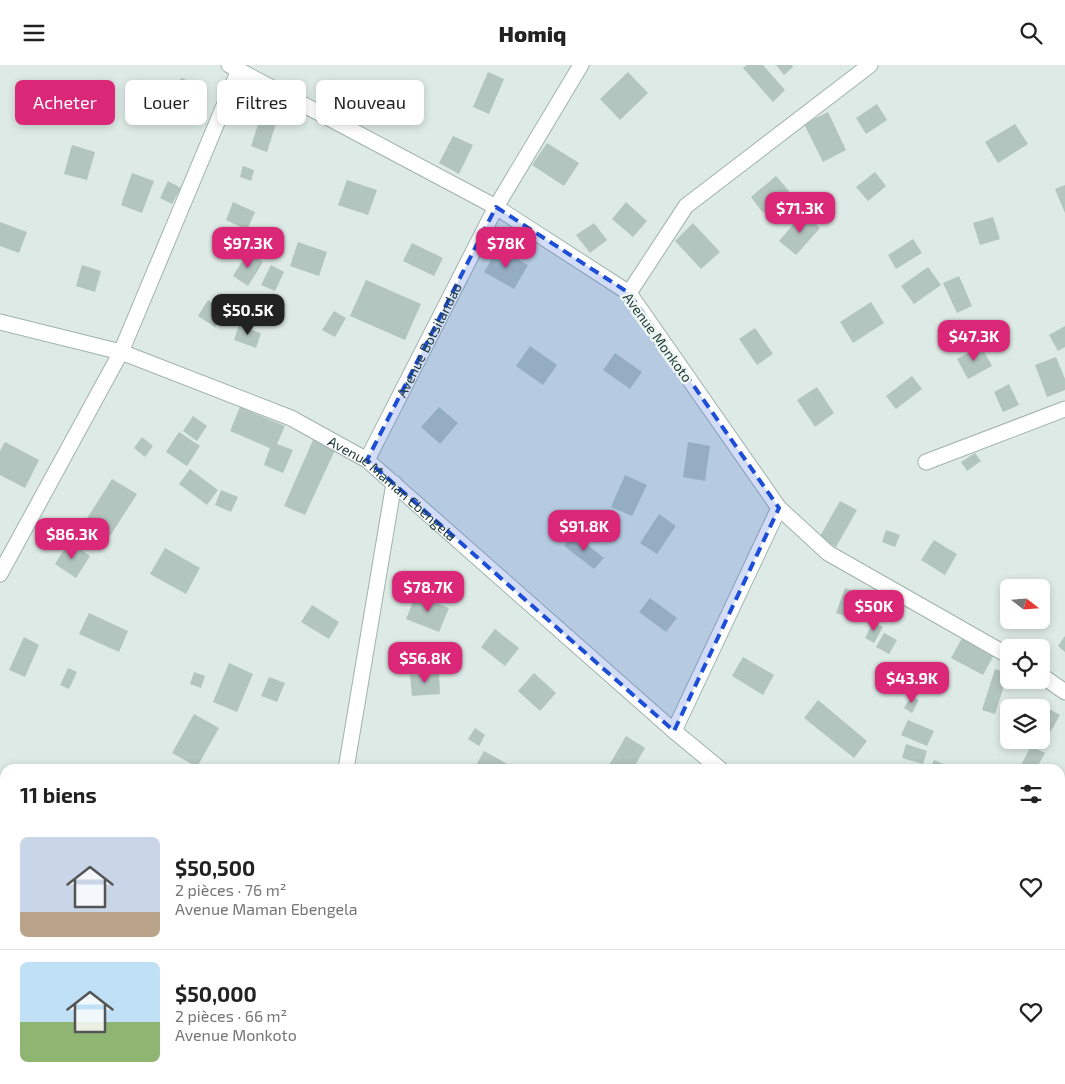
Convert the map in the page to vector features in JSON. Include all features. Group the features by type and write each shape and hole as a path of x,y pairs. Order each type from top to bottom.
{"street":[{"name":"Avenue Botsilandao","path":"368,460 496,207 581,65"},
{"path":"629,293 686,206 863,67"},
{"name":"Avenue Monkoto","path":"234,68 496,207 629,293 779,509 828,553 1000,651"},
{"path":"0,575 121,352 234,68"},
{"name":"Avenue Maman Ebengela","path":"0,322 121,352 291,418 368,460 674,731 714,764"},
{"path":"926,461 1065,409"},
{"path":"347,764 394,483"},
{"path":"674,731 779,509"},
{"path":"1050,682 1065,693"}],"highlighted area":[{"path":"496,207 629,293 779,508 674,731 367,460"}],"building":[{"path":"747,65 763,65 785,90 773,102 743,68"},
{"path":"776,65 792,65 793,67 784,75"},
{"path":"488,72 504,79 489,114 473,107"},
{"path":"628,72 648,93 620,120 600,99"},
{"path":"877,104 887,120 866,134 856,118"},
{"path":"828,112 846,150 823,162 804,124"},
{"path":"1015,124 1028,144 998,163 985,142"},
{"path":"258,125 276,125 267,152 251,146"},
{"path":"453,136 473,145 459,174 439,163"},
{"path":"547,143 579,163 564,186 532,165"},
{"path":"72,145 95,152 87,180 64,174"},
{"path":"243,166 254,170 251,181 240,177"},
{"path":"875,172 886,186 868,201 856,187"},
{"path":"132,173 154,181 142,213 121,205"},
{"path":"776,176 789,191 763,213 751,197"},
{"path":"347,180 377,190 368,215 338,205"},
{"path":"168,181 181,188 172,204 160,198"},
{"path":"1065,185 1065,213 1055,189"},
{"path":"233,202 255,212 247,230 226,220"},
{"path":"626,202 647,221 633,237 612,219"},
{"path":"803,213 820,228 796,255 779,241"},
{"path":"993,217 1000,239 980,245 973,223"},
{"path":"0,222 27,232 19,253 0,246"},
{"path":"594,223 607,240 590,253 576,235"},
{"path":"693,223 720,252 701,269 675,241"},
{"path":"913,239 922,253 896,269 888,255"},
{"path":"298,242 327,252 319,276 290,266"},
{"path":"412,243 443,258 434,276 403,261"},
{"path":"498,248 528,265 514,289 484,272"},
{"path":"248,252 263,262 248,286 233,276"},
{"path":"82,265 101,271 95,292 76,286"},
{"path":"271,265 284,272 275,291 261,285"},
{"path":"928,267 941,285 914,304 901,286"},
{"path":"959,276 972,306 957,313 943,283"},
{"path":"366,280 421,304 405,340 350,316"},
{"path":"208,300 225,311 215,327 198,316"},
{"path":"871,302 884,323 853,343 840,322"},
{"path":"334,311 346,318 335,337 322,330"},
{"path":"239,325 261,333 256,348 234,340"},
{"path":"1065,326 1065,347 1058,351 1049,335"},
{"path":"755,328 773,354 757,365 739,339"},
{"path":"530,346 557,365 543,385 516,366"},
{"path":"981,346 992,366 968,379 957,359"},
{"path":"615,353 642,372 630,389 603,370"},
{"path":"1056,357 1065,379 1065,390 1047,397 1035,365"},
{"path":"912,376 922,389 896,409 886,396"},
{"path":"1009,384 1019,405 1003,412 994,392"},
{"path":"817,387 834,413 815,427 797,400"},
{"path":"240,407 285,426 277,444 293,450 283,473 264,465 270,448 230,431"},
{"path":"439,407 458,423 440,444 421,427"},
{"path":"193,416 207,426 197,441 183,431"},
{"path":"179,432 200,446 187,466 166,452"},
{"path":"142,437 153,446 145,457 134,448"},
{"path":"313,440 335,450 305,515 284,506"},
{"path":"5,442 39,460 25,488 0,475 0,451"},
{"path":"688,442 710,446 705,481 683,477"},
{"path":"975,453 981,461 967,471 961,462"},
{"path":"190,469 218,490 207,505 179,484"},
{"path":"625,475 647,485 632,516 611,507"},
{"path":"112,479 137,494 110,536 86,520"},
{"path":"221,490 238,497 231,512 215,505"},
{"path":"840,501 857,510 836,547 819,538"},
{"path":"659,514 676,526 657,554 640,543"},
{"path":"886,530 900,535 895,547 882,542"},
{"path":"574,534 604,558 594,569 564,546"},
{"path":"934,540 957,554 945,575 921,560"},
{"path":"69,542 90,556 76,578 55,564"},
{"path":"165,548 200,568 186,594 150,574"},
{"path":"845,588 871,597 862,622 836,613"},
{"path":"416,595 449,608 439,632 406,619"},
{"path":"650,598 677,618 666,632 639,612"},
{"path":"312,605 339,622 329,639 301,622"},
{"path":"89,613 128,631 119,652 79,634"},
{"path":"873,622 883,627 874,643 865,638"},
{"path":"495,629 519,648 505,666 481,647"},
{"path":"884,633 897,640 889,654 876,647"},
{"path":"1065,636 1065,652 1058,646"},
{"path":"24,637 39,645 25,677 9,670"},
{"path":"962,638 994,655 983,675 951,658"},
{"path":"743,657 774,675 763,695 732,676"},
{"path":"229,663 253,674 237,712 213,702"},
{"path":"68,668 77,672 69,689 60,685"},
{"path":"995,669 1000,671 1000,689 1003,689 995,714 982,710"},
{"path":"194,672 205,676 201,688 190,684"},
{"path":"439,673 440,694 412,696 410,675"},
{"path":"534,673 556,693 540,711 518,691"},
{"path":"269,677 285,683 277,702 261,696"},
{"path":"911,696 919,700 912,713 904,708"},
{"path":"818,700 867,741 854,758 804,718"},
{"path":"1050,709 1060,715 1050,733"},
{"path":"194,714 219,728 199,764 192,764 172,753"},
{"path":"908,720 934,731 927,746 901,735"},
{"path":"475,728 485,735 479,746 468,739"},
{"path":"626,736 645,748 636,764 610,764"},
{"path":"906,744 927,751 923,764 902,758"},
{"path":"1029,749 1037,749 1045,753 1039,764 1022,764"},
{"path":"484,751 507,764 477,764"},
{"path":"934,760 943,764 932,764"}]}
